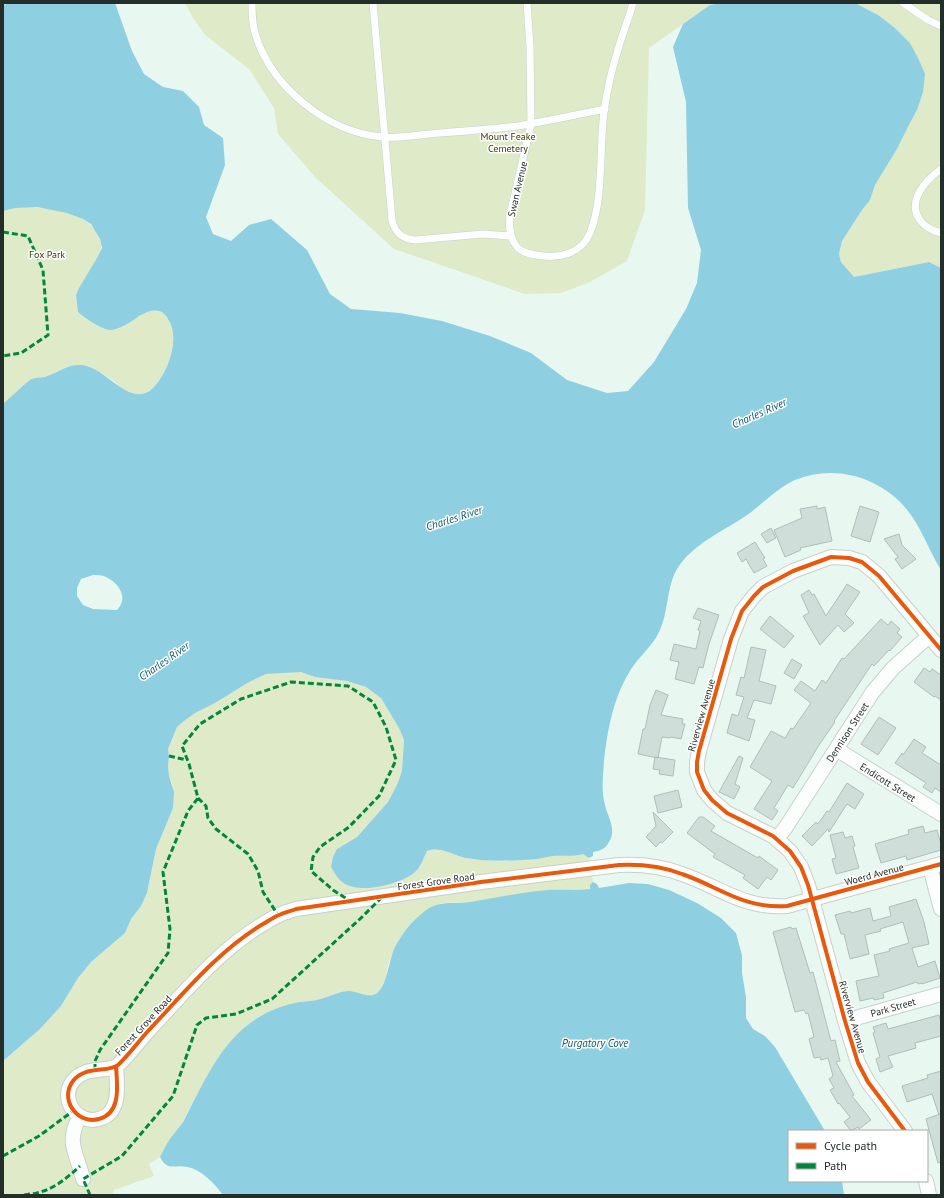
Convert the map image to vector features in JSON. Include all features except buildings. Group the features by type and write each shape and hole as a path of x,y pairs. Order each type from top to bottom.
{"street":[{"name":"Riverview Avenue","path":"904,1130 864,1076 855,1055 844,1021 806,878 798,862 790,851 777,839 727,813 716,805 704,790 696,767 698,751 736,623 745,606 754,596 763,588 785,574 831,557 849,558 862,562 874,570 941,650"},
{"name":"Dennison Street","path":"777,839 863,706 893,668 929,636"},
{"name":"Endicott Street","path":"836,749 941,814"},
{"name":"Forest Grove Road","path":"116,1066 117,1095 115,1105 112,1110 106,1116 98,1119 88,1119 80,1116 71,1108 68,1100 68,1092 72,1082 79,1075 116,1066 189,987 226,952 251,931 278,915 296,909 618,865 658,867 684,874 731,897 755,904 787,906 812,900"},
{"name":"Woerd Avenue","path":"812,900 935,866"},
{"path":"935,866 941,909"},
{"name":"Park Street","path":"844,1021 941,994"},
{"path":"80,1116 72,1136 73,1151 80,1166 83,1179"},
{"path":"926,1182 929,1195"}],"lane":[{"path":"252,3 255,32 262,50 288,89 313,110 331,121 359,133 384,138 507,127 531,124 605,109"},
{"path":"373,3 393,228 402,237 408,240 483,234 510,236 520,250 547,257 570,253 582,246 586,241 592,226 597,202 605,109 618,49 633,3"},
{"name":"Swan Avenue","path":"510,236 510,215 531,124 530,47 527,3"},
{"path":"903,3 928,20 941,26"},
{"path":"941,169 929,179 919,192 915,206 917,216 923,225 941,233"}],"green space":[{"name":"Mount Feake Cemetery","path":"185,3 723,3 710,5 649,48 645,210 627,261 590,282 561,293 525,294 394,249 315,177 278,134 274,108 249,69 205,35"},
{"path":"855,3 941,3 941,268 928,262 854,277 841,262 839,254 842,241 870,200 875,185 897,149 917,110 910,43 895,28 878,15"},
{"name":"Fox Park","path":"27,207 46,208 76,215 91,226 97,233 101,244 100,254 76,295 78,312 97,325 109,330 123,326 145,313 152,311 158,311 165,314 171,322 173,346 169,360 164,373 149,391 140,395 133,394 126,391 107,376 87,366 77,365 59,370 45,377 30,380 3,404 3,211"},
{"path":"301,672 315,677 347,681 366,687 381,698 399,728 404,740 402,771 397,785 388,802 357,837 337,849 379,886 416,871 421,865 427,851 437,850 470,859 503,861 583,854 589,858 593,882 590,889 578,891 549,890 469,902 442,903 431,907 409,925 403,934 395,947 380,991 375,995 368,996 351,991 339,992 320,1000 299,1003 261,1015 245,1027 201,1087 181,1124 160,1157 149,1164 154,1176 114,1190 113,1195 3,1195 3,1061 40,1029 61,1006 78,978 91,962 125,933 131,919 141,906 147,893 156,849 173,808 172,783 169,776 168,766 168,749 177,727 195,713 215,703 249,682 266,674"}],"water":[{"name":"Charles River","path":"10,3 115,3 132,51 144,74 163,87 183,91 199,107 204,125 223,138 225,165 206,217 213,234 231,241 249,225 271,219 307,250 330,294 351,309 400,313 442,321 490,336 531,353 567,380 607,393 628,391 654,362 686,309 697,283 701,250 688,208 686,102 673,47 683,24 710,5 723,3 855,3 878,15 895,28 910,43 925,74 923,92 917,110 897,149 875,185 870,200 842,241 839,254 841,262 854,277 929,262 941,268 941,570 911,515 900,502 874,483 859,477 843,474 827,473 811,475 789,483 750,513 692,551 673,576 659,632 630,671 619,692 612,715 604,762 603,794 612,833 606,846 593,852 593,856 589,858 583,854 572,856 552,856 528,860 492,861 466,858 441,850 432,850 427,851 415,872 401,880 372,888 347,885 339,879 331,867 333,857 337,849 357,837 388,802 397,785 402,771 404,740 399,728 381,698 366,687 347,681 315,677 301,672 266,674 249,682 215,703 195,713 177,727 168,749 169,776 174,792 173,808 156,849 147,893 141,906 131,919 125,933 91,962 78,978 61,1006 40,1029 3,1061 3,404 30,380 45,377 75,365 89,367 98,371 126,391 135,394 144,394 153,388 164,373 171,355 173,335 172,327 167,318 159,311 146,313 130,323 112,330 108,330 89,321 78,312 76,295 102,248 100,239 91,224 83,219 67,213 37,207 15,208 3,211 3,5","holes":["93,575 101,575 106,577 115,583 121,591 122,601 117,610 93,609 83,605 77,596 77,588 81,579"]},
{"name":"Purgatory Cove","path":"593,882 597,884 599,888 629,883 648,884 669,890 697,903 721,918 736,933 742,955 742,973 746,997 746,1018 753,1029 765,1036 775,1047 824,1130 788,1130 788,1182 842,1182 844,1195 223,1195 212,1182 192,1168 169,1166 163,1162 160,1157 163,1150 183,1122 204,1082 226,1046 240,1031 257,1018 276,1009 300,1002 321,999 342,992 350,991 370,995 376,994 383,985 395,947 406,929 422,913 436,905 445,903 470,902 538,891 590,889 590,885"}],"marked path":[{"path":"3,232 28,236 43,270 48,335 21,353 3,356"},
{"path":"95,1070 95,1061 100,1050 168,953 170,929 163,872 188,811 198,798 189,764 182,746 200,724 241,699 291,682 348,686 373,702 386,727 396,760 379,796 349,827 320,847 313,857 311,871 333,890 350,901"},
{"path":"169,756 187,760"},
{"path":"198,798 206,806 208,818 216,829 248,854 258,871 263,892 278,915"},
{"path":"90,1195 83,1179 122,1156 173,1096 197,1025 206,1018 236,1014 272,999 381,898"},
{"path":"3,1156 39,1136 73,1111"},
{"path":"24,1195 37,1193 55,1186 80,1166"}],"cycle path":[{"path":"904,1130 868,1082 858,1063 808,885 801,867 790,851 773,836 727,813 712,800 704,790 697,772 697,762 731,639 742,611 763,587 793,571 831,557 849,558 862,562 879,576 941,650"},
{"path":"116,1066 116,1073 117,1081 117,1089 115,1104 112,1111 106,1116 91,1120 77,1114 69,1103 68,1095 69,1088 78,1076 90,1071 108,1069 118,1065 202,973 231,946 277,916 296,909 481,882 619,865 643,865 666,869 696,879 744,901 771,906 787,906 941,864"}]}
